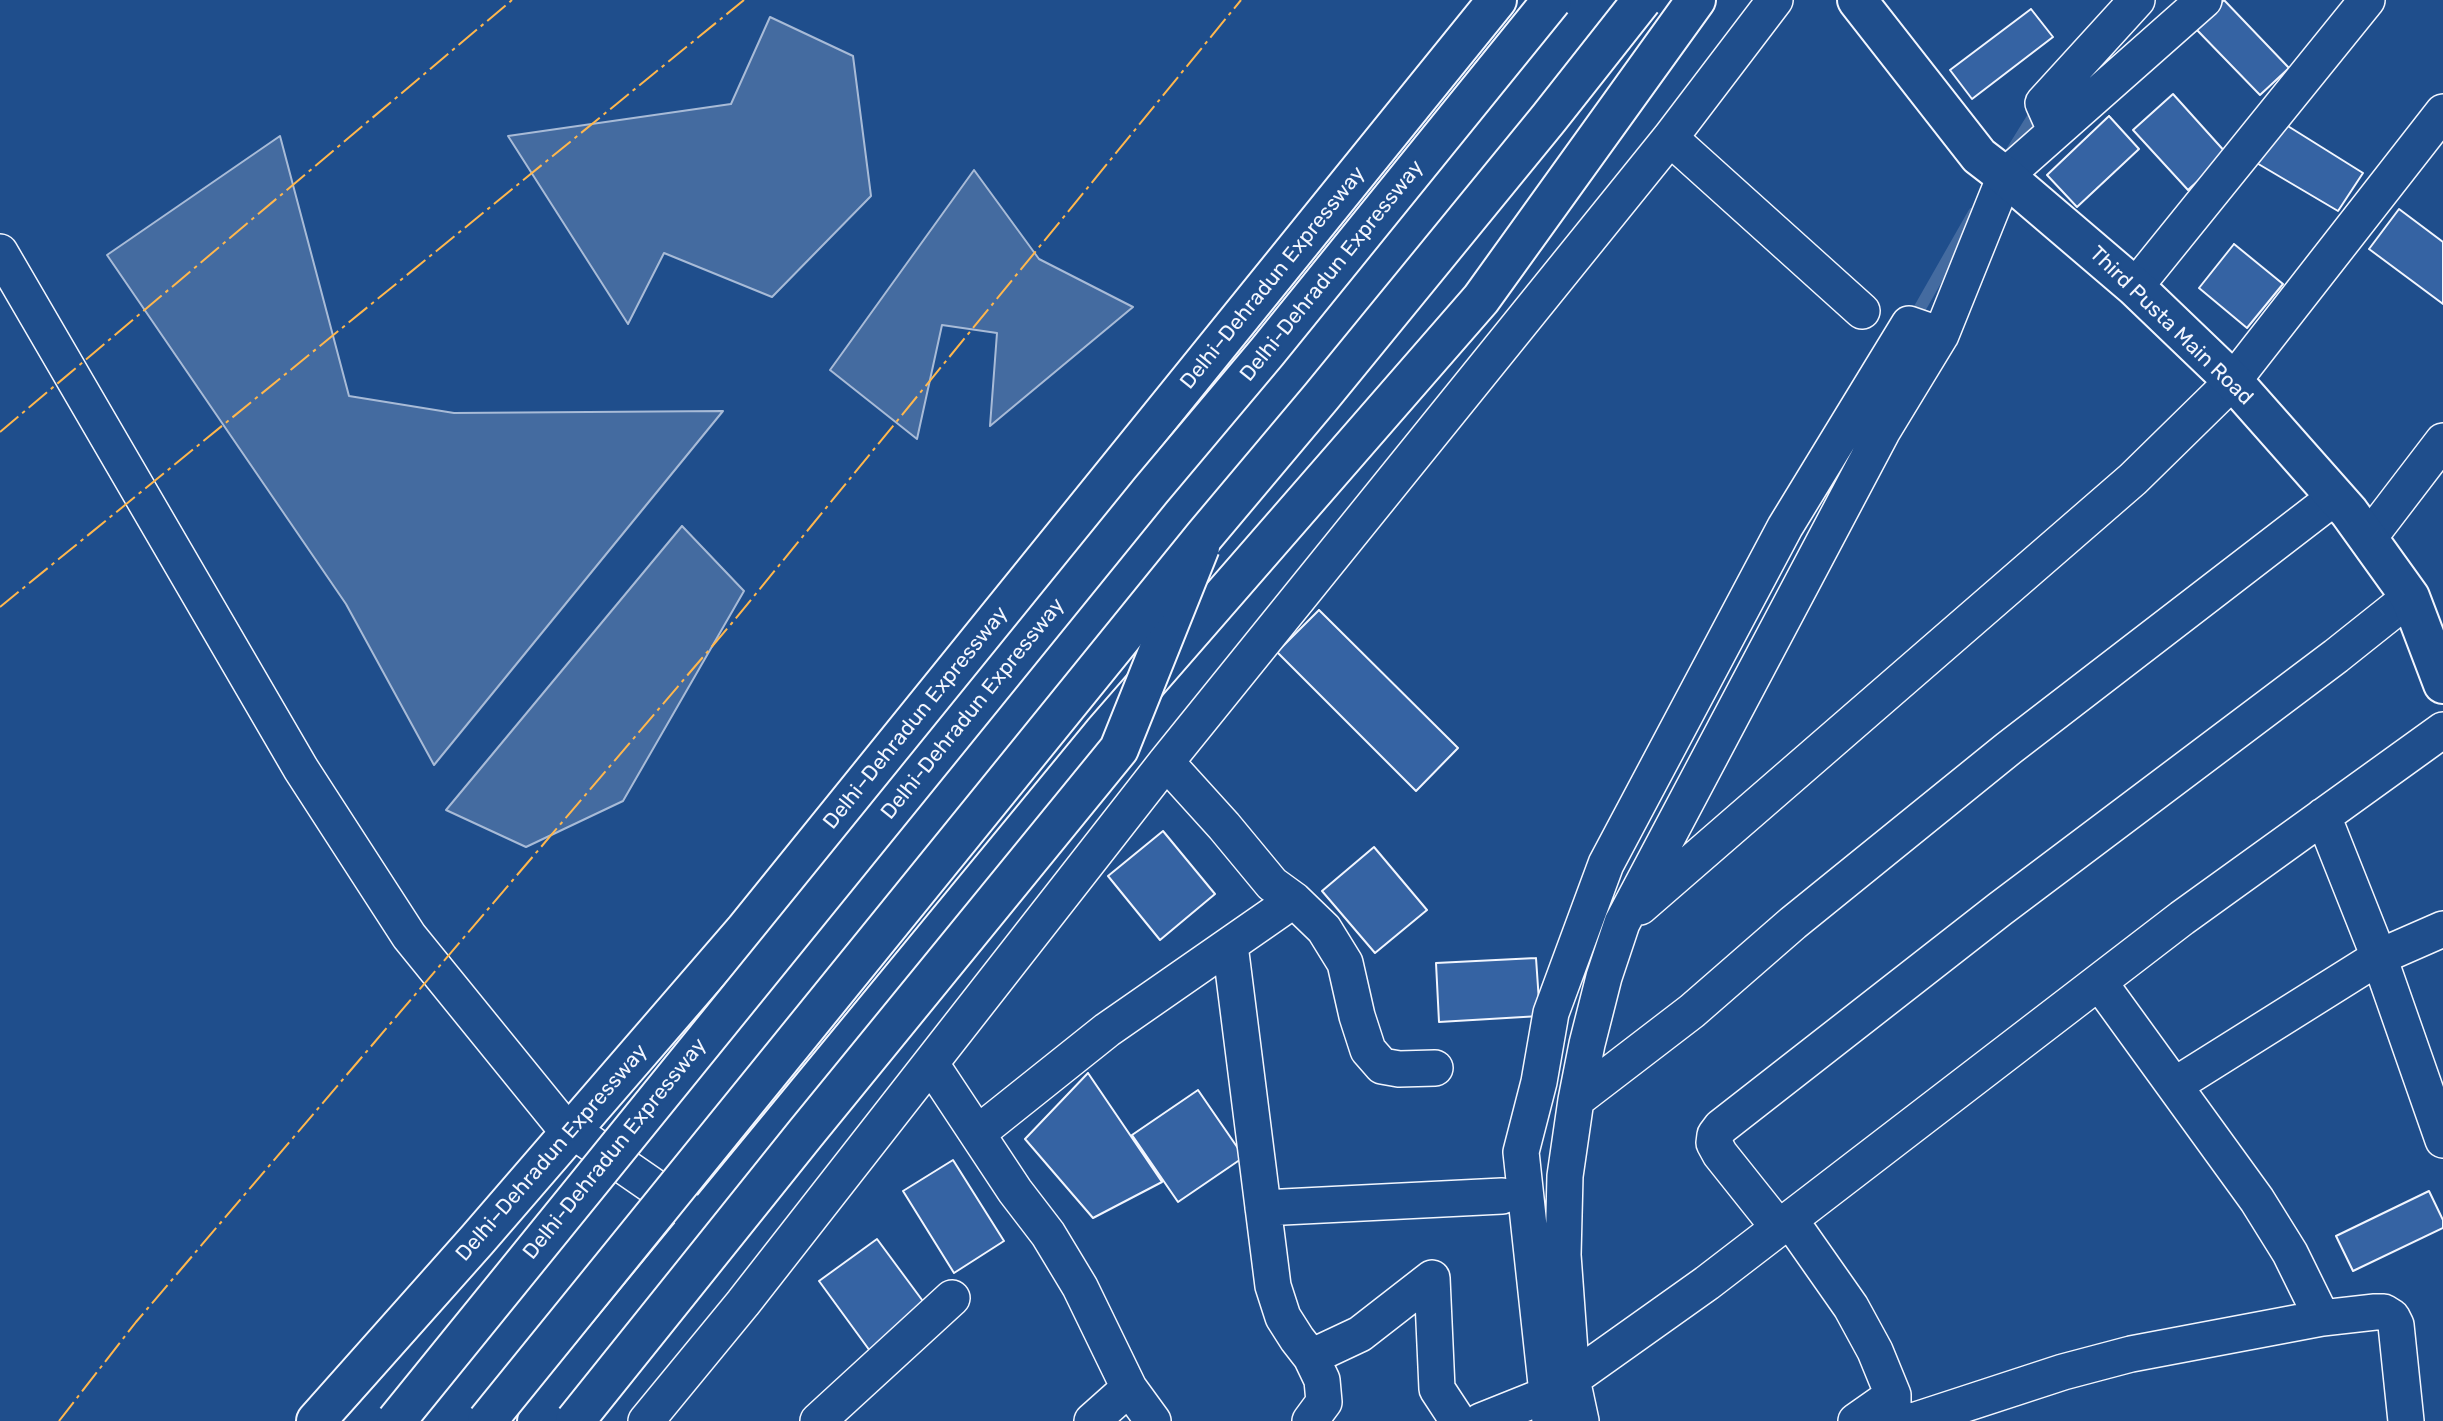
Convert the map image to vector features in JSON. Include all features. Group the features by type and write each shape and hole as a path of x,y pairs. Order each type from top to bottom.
{"main road":[{"name":"Delhi–Dehradun Expressway","path":"316,1421 745,930 1497,0"},
{"name":"Delhi-Dehradun Expressway","path":"396,1421 1552,0"},
{"path":"487,1421 1642,0"},
{"path":"556,1413 702,1220 1103,733 1481,299 1696,0"},
{"name":"Third Pusta Main Road","path":"1857,0 1992,166 2135,287 2232,381 2335,497 2410,597 2443,684"},
{"path":"556,1413 805,1134 1119,749 1205,535"}],"street":[{"path":"646,1421 744,1303 1166,762 1670,138 1775,0"},
{"path":"2055,130 2043,103 2137,0"},
{"path":"1553,1397 1563,1255 1565,1176 1576,1100 1604,977 1622,923 1882,432 1992,166 2055,130 2204,0"},
{"path":"2135,287 2367,0"},
{"path":"1622,923 2133,479 2232,381 2443,112"},
{"path":"1670,138 1862,311"},
{"path":"0,252 301,769 409,936 560,1122 702,1220"},
{"path":"1581,1421 1553,1397 1535,1297 1521,1152 1539,1082 1551,1013 1606,864 1786,527 1926,330"},
{"path":"2368,539 2443,441"},
{"path":"1576,1100 1692,1011 1793,923 2009,748 2335,497"},
{"path":"1900,1412 1881,1361 1851,1307 1714,1143 1715,1135 1721,1127 2000,909 2336,656 2410,597"},
{"path":"1481,1421 1553,1397 1707,1283 2182,918 2443,730"},
{"path":"1166,762 1272,884 1294,900 1324,929 1345,963 1368,1050 1382,1066 1399,1069 1435,1068"},
{"path":"2323,816 2379,957 2443,1140"},
{"path":"978,1133 1107,1030 1294,900"},
{"path":"2175,1085 2379,957 2443,929"},
{"path":"1230,945 1273,1286 1283,1317 1311,1357 1322,1380 1324,1402 1310,1421"},
{"path":"2099,982 2263,1211 2290,1253 2322,1318"},
{"path":"931,1064 1015,1191 1048,1234 1080,1287 1129,1388 1153,1421"},
{"path":"1264,1208 1502,1196"},
{"path":"1311,1357 1360,1334 1432,1278 1437,1389 1458,1421"},
{"path":"818,1421 951,1298"},
{"path":"1856,1421 2063,1373 2131,1354 2322,1318 2384,1312 2392,1317 2396,1325 2406,1421"},
{"path":"1092,1421 1129,1388"},
{"path":"556,1413 590,1421"}],"water":[{"path":"770,17 853,56 871,196 772,297 664,253 628,324 508,136 731,104"},
{"path":"280,136 349,396 454,413 723,411 434,765 346,604 107,255"},
{"path":"974,170 1039,259 1133,307 990,426 997,333 942,325 917,439 830,370"},
{"path":"682,526 744,591 623,801 526,847 446,810"}],"building":[{"path":"2224,0 2289,68 2260,95 2195,28"},
{"path":"2031,9 2053,37 1972,99 1950,70"},
{"path":"2173,94 2227,154 2188,190 2133,130"},
{"path":"2109,116 2139,149 2077,207 2047,175"},
{"path":"2283,123 2363,173 2338,211 2255,162"},
{"path":"2399,209 2443,242 2443,304 2369,249"},
{"path":"2234,244 2283,284 2247,328 2199,288"},
{"path":"1319,610 1458,748 1416,791 1277,652"},
{"path":"1163,831 1215,894 1160,940 1108,876"},
{"path":"1374,847 1427,910 1375,953 1322,891"},
{"path":"1536,958 1540,1016 1439,1022 1436,963"},
{"path":"1088,1073 1162,1182 1093,1218 1025,1139"},
{"path":"1198,1090 1244,1157 1178,1202 1132,1135"},
{"path":"953,1160 1004,1241 954,1273 903,1191"},
{"path":"2429,1191 2443,1220 2443,1228 2353,1271 2336,1236"},
{"path":"877,1239 928,1308 870,1351 819,1281"}],"waterway":[{"path":"2009,156 2040,106"},
{"path":"1912,322 1974,213"}],"power":[{"path":"0,432 512,0"},
{"path":"0,607 744,0"},
{"path":"59,1421 136,1322 732,623 1241,0"}]}
